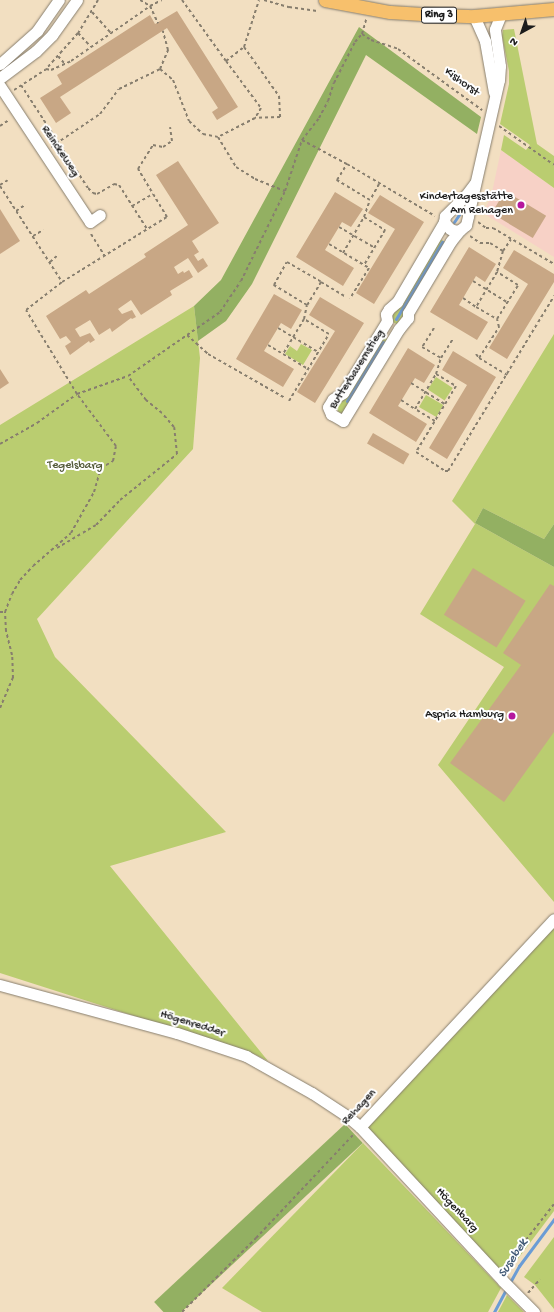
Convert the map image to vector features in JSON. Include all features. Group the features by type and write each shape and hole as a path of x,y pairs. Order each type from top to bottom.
{"main road":[{"name":"Ring 3","path":"325,0 390,12 474,16 554,9"}],"street":[{"path":"0,64 37,31 59,0"},
{"path":"0,78 36,51 52,35 77,0"},
{"name":"Butterbauernstieg","path":"475,183 466,195 449,210 445,216 444,222 397,302 386,314 387,321 343,393 333,399 328,407 331,414 343,421 399,329 408,318 408,313 451,241 466,225 499,80 500,66 495,29 501,14"},
{"name":"Butterbauernstieg","path":"474,16 485,41 495,95"},
{"name":"Reinckeweg","path":"3,90 90,222 100,215"},
{"path":"444,222 450,230 460,230"},
{"path":"387,321 399,329"},
{"name":"Rehagen","path":"360,1127 554,919"},
{"name":"Högenredder","path":"0,985 177,1032 246,1056 312,1093 347,1116 360,1127"},
{"name":"Högenbarg","path":"360,1127 500,1278 534,1312"}],"path":[{"path":"3,90 21,85 46,69 78,33 98,0"},
{"path":"140,0 150,6 158,23"},
{"path":"46,69 51,70 65,64 150,6 162,0"},
{"path":"182,0 261,108 255,118"},
{"path":"226,61 244,47 259,0"},
{"path":"264,0 290,7 316,10"},
{"path":"92,12 111,33"},
{"path":"0,444 37,423 78,394 128,376 220,312 237,287 285,191 302,140 319,118 351,49 362,34 366,20"},
{"path":"44,152 100,114 119,88 160,69 168,50 163,31"},
{"path":"78,33 92,47"},
{"name":"Kishorst","path":"362,34 371,40 398,49 491,116 500,127 554,165"},
{"path":"160,69 173,80 189,121 203,134 218,137 255,118 280,117 279,96 244,47"},
{"path":"58,56 65,64"},
{"path":"21,85 93,193 98,194 114,184 119,185 147,229"},
{"path":"0,708 13,678 12,655 6,632 5,612 12,594 20,580 33,566 71,533 94,492 101,468 113,461 116,446 78,394 26,310 62,282 167,218 138,169 153,145 163,147 172,141 170,127"},
{"path":"218,137 236,167 255,179 285,191"},
{"path":"302,140 347,164 444,222"},
{"path":"347,164 337,180 370,200"},
{"path":"8,180 0,186 62,282"},
{"path":"343,252 364,217 370,200 379,184"},
{"path":"132,206 153,194"},
{"path":"16,211 25,205"},
{"path":"468,216 486,228 493,228 511,238 554,264"},
{"path":"364,217 386,230 364,265"},
{"path":"339,226 374,248"},
{"path":"33,236 42,230"},
{"path":"460,230 480,243 490,243 503,251"},
{"path":"91,234 104,255"},
{"path":"476,307 497,272 503,251 511,238"},
{"path":"329,244 369,268 350,299"},
{"path":"50,262 57,256"},
{"path":"307,305 274,285 287,262 346,297"},
{"path":"496,319 518,285 497,272"},
{"path":"473,281 507,302"},
{"path":"283,354 304,319 307,305 321,282"},
{"path":"436,374 456,386 416,452 445,471 448,470 554,296"},
{"path":"462,298 496,319 499,327 480,358"},
{"path":"289,401 329,334 304,319"},
{"path":"278,328 318,352"},
{"path":"434,328 422,347 441,358"},
{"path":"187,335 208,354 285,398"},
{"path":"415,409 436,374 441,358 453,339"},
{"path":"268,345 308,369"},
{"path":"476,354 507,375"},
{"path":"54,549 96,525 120,500 177,454 174,427 162,412 146,400 128,376"},
{"path":"412,383 445,404"},
{"path":"401,400 435,421"},
{"path":"0,612 5,612"},
{"name":"Rehagen","path":"182,1312 256,1238 360,1127"},
{"path":"500,1278 508,1264 554,1204"},
{"path":"519,1297 540,1279"}],"shaded area":[{"name":"Kindertagesstätte Am Rehagen","path":"501,150 554,188 554,257 483,213 491,197"}],"green space":[{"path":"359,27 481,117 477,134 366,55 252,284 226,321 198,341 194,306 221,280"},
{"path":"514,29 537,144 554,156 554,188 501,150 504,135 526,150 530,145 500,124 509,84 509,71 502,36 503,30"},
{"path":"440,239 447,243 404,314 397,324 394,323 391,316 400,307"},
{"name":"Tegelsbarg","path":"194,306 200,358 193,449 37,619 55,657 226,832 110,866 268,1061 256,1055 0,973 0,425"},
{"name":"Aspria Hamburg","path":"554,334 554,524 544,539 483,508 475,523 554,567 554,902 438,765 504,667 420,614 475,524 452,501"},
{"path":"381,335 389,340 343,413 340,413 336,409 337,404 344,399"},
{"path":"301,344 312,350 303,365 285,354 290,346 297,351"},
{"path":"436,377 453,388 445,400 428,390"},
{"path":"426,395 443,405 436,417 419,407"},
{"path":"483,508 544,539 554,524 554,567 475,523"},
{"path":"554,925 554,1211 505,1276 366,1126"},
{"path":"345,1124 363,1143 182,1312 163,1312 154,1302"},
{"path":"363,1143 501,1288 488,1312 262,1312 222,1288"},
{"path":"554,1237 554,1309 535,1285 524,1277"},
{"path":"507,1295 524,1312 498,1312"}],"building":[{"path":"177,11 238,107 217,120 212,112 218,108 167,28 60,97 71,113 56,123 40,98 62,84 57,75 150,15 155,24"},
{"path":"178,161 219,223 192,241 199,252 194,255 198,261 203,258 208,266 198,273 188,258 174,267 178,274 189,270 193,277 170,291 172,295 141,315 131,300 118,309 122,314 132,310 136,317 131,318 112,332 110,328 99,335 90,320 75,329 80,337 90,333 95,340 90,343 89,341 70,355 65,346 71,342 66,336 60,339 46,316 86,290 89,294 146,257 144,254 188,225 156,175"},
{"path":"505,191 546,216 533,238 492,213"},
{"path":"335,192 363,209 351,227 342,222 325,250 354,268 343,286 296,257"},
{"path":"380,195 424,222 374,304 356,293 395,229 368,213"},
{"path":"0,209 20,241 0,254"},
{"path":"469,247 496,264 485,282 476,276 459,305 488,322 477,340 430,312"},
{"path":"514,250 554,274 554,282 507,359 489,348 528,284 503,268"},
{"path":"274,294 302,310 291,329 281,323 264,351 294,369 283,387 236,359"},
{"path":"320,297 364,323 315,403 297,392 335,331 309,315"},
{"path":"408,348 435,365 424,383 415,378 398,406 427,424 416,442 369,413"},
{"path":"453,351 496,377 447,459 429,448 467,385 442,370"},
{"path":"0,369 9,383 0,389"},
{"path":"373,433 409,454 403,464 367,443"},
{"path":"473,568 526,601 496,647 444,615"},
{"path":"550,584 554,586 554,732 504,802 450,763 521,665 503,653"}],"waterway":[{"path":"454,222 460,213"},
{"path":"396,319 442,242"},
{"path":"347,401 383,342"},
{"name":"Susebek","path":"509,1284 519,1266 554,1219"},
{"name":"Susebek","path":"494,1312 506,1289"}],"place":[{"name":"Kindertagesstätte Am Rehagen","path":"521,205"},
{"name":"Aspria Hamburg","path":"512,716"}]}
